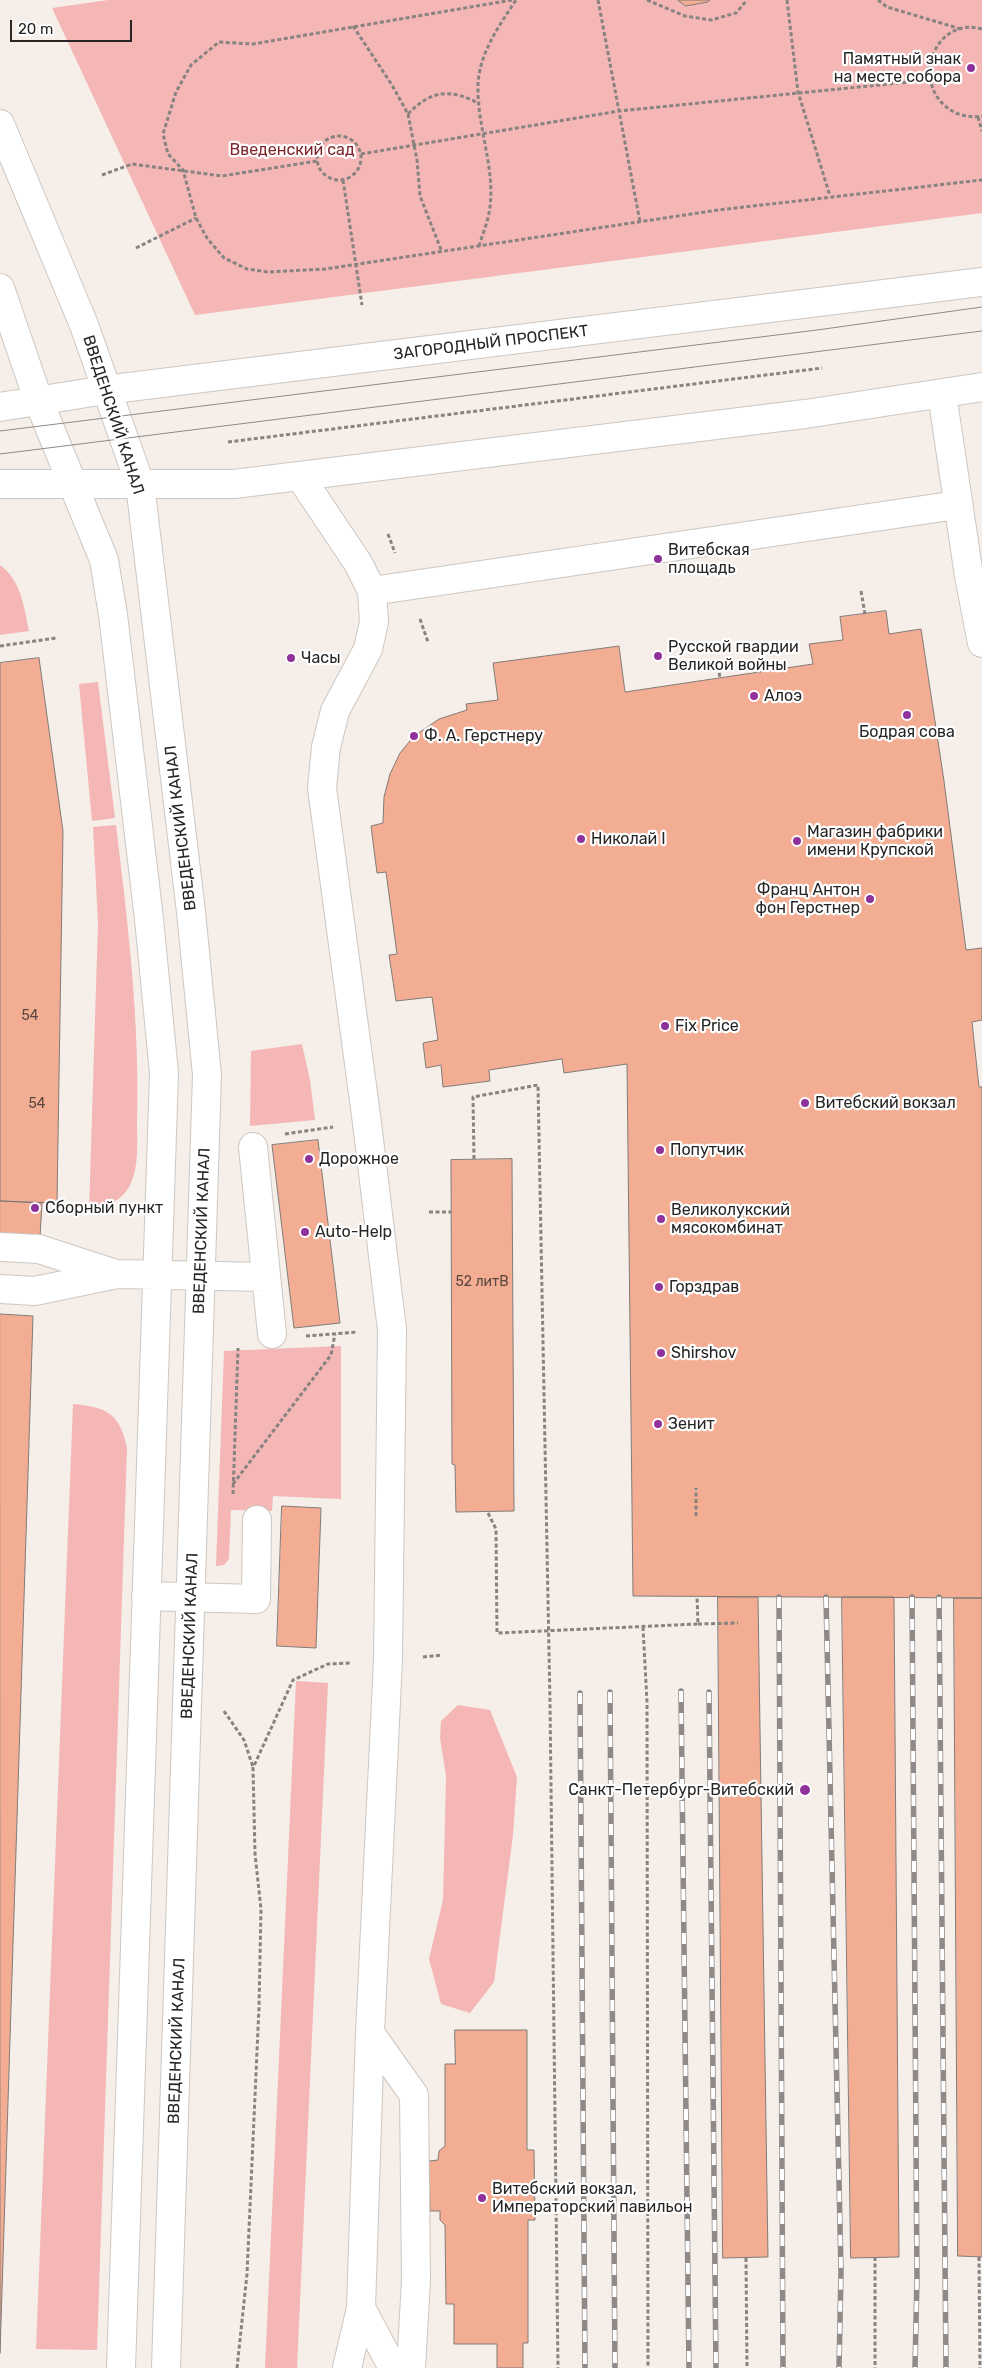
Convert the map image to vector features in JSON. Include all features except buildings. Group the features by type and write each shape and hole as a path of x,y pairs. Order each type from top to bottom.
{"street":[{"name":"ВВЕДЕНСКИЙ КАНАЛ","path":"0,124 84,325 140,484 191,912 207,1075 166,2368"},
{"name":"ЗАГОРОДНЫЙ ПРОСПЕКТ","path":"0,406 39,402 106,390 982,282"},
{"path":"0,288 39,402 71,484 104,560 114,625 158,997 164,1073 122,2368"},
{"path":"0,484 234,484 301,478 828,411 982,387"},
{"path":"942,394 958,505 982,643"},
{"path":"301,478 344,540 372,591 374,622 368,649 335,711 326,747 322,788 367,1123 392,1330 388,1660 370,2033 361,2308 347,2368"},
{"path":"372,591 958,505"},
{"path":"253,1147 272,1334"},
{"path":"0,1248 39,1249 117,1274"},
{"path":"0,1289 35,1290 117,1274 266,1277"},
{"path":"146,1596 256,1599 258,1520"},
{"path":"370,2033 414,2095 416,2280 410,2368"},
{"path":"361,2308 393,2368"}],"path":[{"path":"514,0 253,44 219,42 191,65 176,92 163,134 168,154 183,170 196,218 207,238 224,258 247,269 268,272 325,269 830,196 982,180"},
{"path":"479,246 489,212 490,187 478,87 483,58 495,31 514,0"},
{"path":"598,0 640,222"},
{"path":"647,0 685,16 711,20 736,14 747,0"},
{"path":"788,0 798,92 830,196"},
{"path":"878,0 888,7 961,29 982,29"},
{"path":"353,26 408,114 420,196 442,252"},
{"path":"961,29 946,37 935,49 929,64 930,80 936,96 946,108 962,116 980,116 982,131"},
{"path":"361,154 619,111 930,80"},
{"path":"408,114 419,102 434,95 449,93 465,96 480,104"},
{"path":"336,136 347,137 357,144 361,154 360,165 354,175 343,180 331,178 322,172 317,161 319,149 325,140 336,136"},
{"path":"102,175 132,164 222,176 317,161"},
{"path":"343,180 362,305"},
{"path":"136,248 196,218"},
{"path":"228,442 822,368"},
{"path":"861,591 865,614"},
{"path":"0,646 56,638"},
{"path":"717,660 720,678"},
{"path":"474,1159 473,1096 538,1085 558,2368"},
{"path":"280,1134 317,1129"},
{"path":"429,1212 451,1212"},
{"path":"258,1520 232,1499 238,1348 272,1334 294,1337 392,1330"},
{"path":"233,1484 331,1355 336,1334"},
{"path":"696,1488 696,1516"},
{"path":"488,1512 496,1529 497,1633 738,1623"},
{"path":"697,1596 698,1624"},
{"path":"643,1627 647,1702 648,2368"},
{"path":"253,1768 293,1680 328,1664 442,1655"},
{"path":"217,1704 244,1740 253,1768 255,1854 260,1909 259,2016 247,2274 237,2368"},
{"path":"875,2257 875,2368"},
{"path":"979,2257 980,2368"},
{"path":"746,2258 747,2368"}],"green space":[{"name":"Введенский сад","path":"108,0 982,0 982,213 195,315 52,8"},
{"path":"0,565 13,578 17,586 29,631 0,635"},
{"path":"98,682 115,818 92,821 79,684"},
{"path":"116,825 129,936 135,1011 137,1154 134,1176 124,1194 108,1205 89,1211 98,923 93,827"},
{"path":"302,1044 310,1080 315,1120 250,1126 251,1051"},
{"path":"341,1346 341,1499 273,1496 272,1511 231,1510 229,1559 224,1565 216,1566 224,1351"},
{"path":"73,1404 94,1407 110,1414 116,1419 120,1427 127,1448 97,2350 36,2349"},
{"path":"296,1681 328,1683 297,2368 265,2368"},
{"path":"458,1705 490,1710 517,1777 513,1835 494,1982 470,2013 441,2004 429,1959 443,1900 446,1776 440,1738 441,1721"}],"tram line":[{"path":"0,431 817,330 982,307"},
{"path":"0,454 982,331"}],"railway":[{"path":"779,1597 783,2368"},
{"path":"826,1597 841,2271 839,2368"},
{"path":"912,1597 917,2277 915,2368"},
{"path":"939,1597 946,2368"},
{"path":"681,1691 689,2368"},
{"path":"610,1692 615,2368"},
{"path":"709,1692 716,2368"},
{"path":"580,1693 585,2368"}],"place":[{"name":"Памятный знак на месте собора","path":"971,68"},
{"name":"Витебская площадь","path":"658,559"},
{"name":"Русской гвардии Великой войны","path":"658,656"},
{"name":"Часы","path":"291,658"},
{"name":"Алоэ","path":"754,696"},
{"name":"Бодрая сова","path":"907,715"},
{"name":"Ф. А. Герстнеру","path":"414,736"},
{"name":"Николай I","path":"581,839"},
{"name":"Магазин фабрики имени Крупской","path":"797,841"},
{"name":"Франц Антон фон Герстнер","path":"870,899"},
{"name":"Fix Price","path":"665,1026"},
{"name":"Витебский вокзал","path":"805,1103"},
{"name":"Попутчик","path":"660,1150"},
{"name":"Дорожное","path":"309,1159"},
{"name":"Сборный пункт","path":"35,1208"},
{"name":"Великолукский мясокомбинат","path":"661,1219"},
{"name":"Auto-Help","path":"305,1232"},
{"name":"Горздрав","path":"659,1287"},
{"name":"Shirshov","path":"661,1353"},
{"name":"Зенит","path":"658,1424"},
{"name":"Санкт-Петербург-Витебский","path":"805,1790"},
{"name":"Витебский вокзал, Императорский павильон","path":"482,2198"}]}
